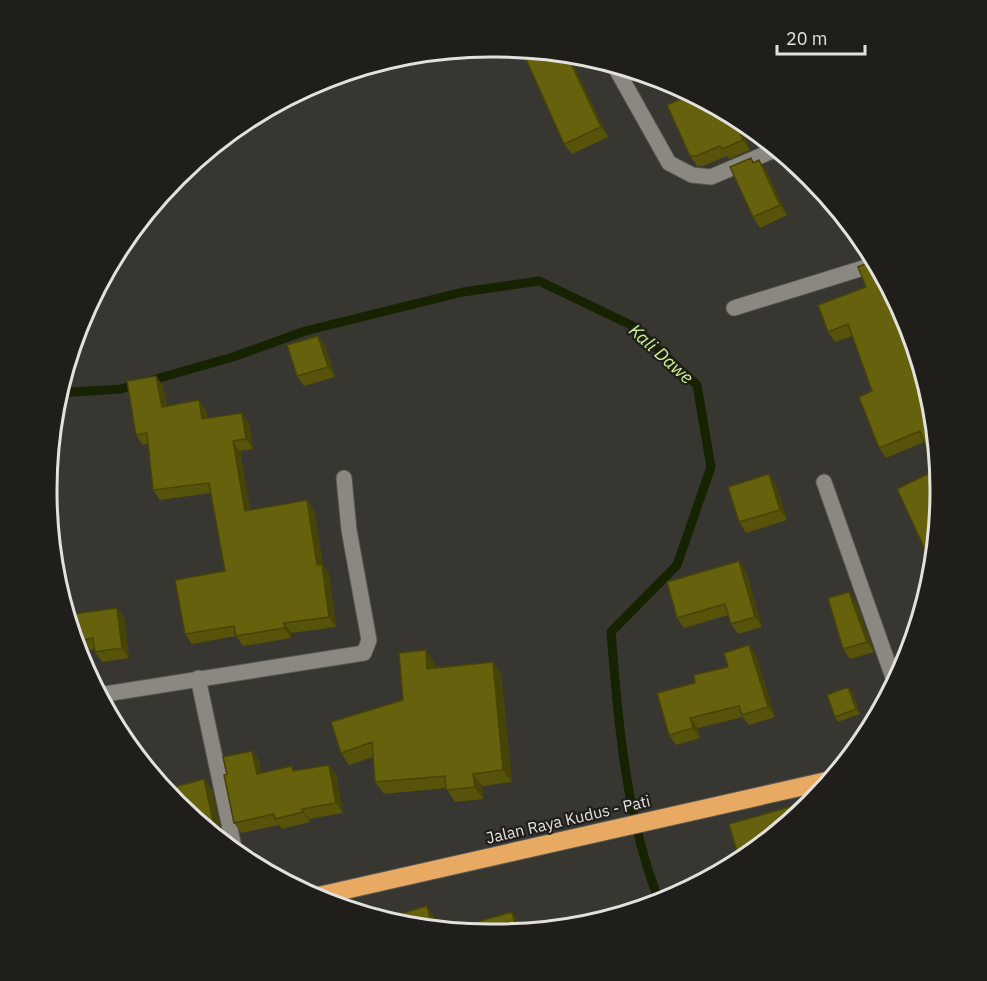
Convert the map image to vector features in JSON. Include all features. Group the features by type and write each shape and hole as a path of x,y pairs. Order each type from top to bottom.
{"highway":[{"name":"Jalan Raya Kudus - Pati","path":"331,893 815,784"}],"street":[{"path":"620,75 669,163 692,175 711,177 767,153"},
{"path":"734,308 867,267"},
{"path":"108,693 364,654 369,640 349,530 344,478"},
{"path":"824,482 890,670"},
{"path":"198,678 232,838"}],"building":[{"path":"525,58 571,64 601,127 564,144"},
{"path":"681,99 737,130 743,140 722,149 720,146 696,156 690,156 667,105"},
{"path":"751,158 753,163 759,160 780,205 753,217 730,167"},
{"path":"866,264 872,274 907,351 922,406 928,453 920,431 879,448 859,397 872,391 848,324 828,332 818,305 866,287 858,267"},
{"path":"318,336 328,367 297,376 287,345"},
{"path":"156,376 162,407 199,400 202,419 242,413 246,439 233,441 245,511 307,500 317,565 322,565 329,617 284,623 284,628 236,636 234,626 185,634 175,580 225,571 209,483 153,490 147,433 136,435 127,381"},
{"path":"929,473 929,519 925,551 897,489"},
{"path":"769,474 780,510 739,522 728,487"},
{"path":"739,561 755,617 731,624 725,604 677,618 667,582"},
{"path":"849,592 867,642 843,649 828,598"},
{"path":"117,608 122,648 95,652 93,638 84,640 75,614"},
{"path":"749,645 768,707 742,715 739,706 690,718 693,728 669,735 657,693 695,683 694,675 728,667 724,653"},
{"path":"426,650 427,669 493,662 503,770 473,774 475,787 446,790 445,776 375,782 372,742 341,753 331,722 403,700 399,653"},
{"path":"848,687 856,709 835,717 827,695"},
{"path":"252,751 257,774 292,766 293,771 329,765 336,803 302,809 303,812 275,819 274,814 234,823 224,775 227,774 223,757"},
{"path":"204,779 213,823 184,797 175,787"},
{"path":"793,806 737,851 729,824"},
{"path":"427,906 431,920 406,916 399,914"},
{"path":"512,912 515,923 496,924 472,923"}],"waterway":[{"name":"Kali Dawe","path":"68,392 121,389 233,357 305,331 463,292 539,281 633,326 697,385 711,467 677,565 611,632 621,735 631,804 648,871 656,893"}]}
